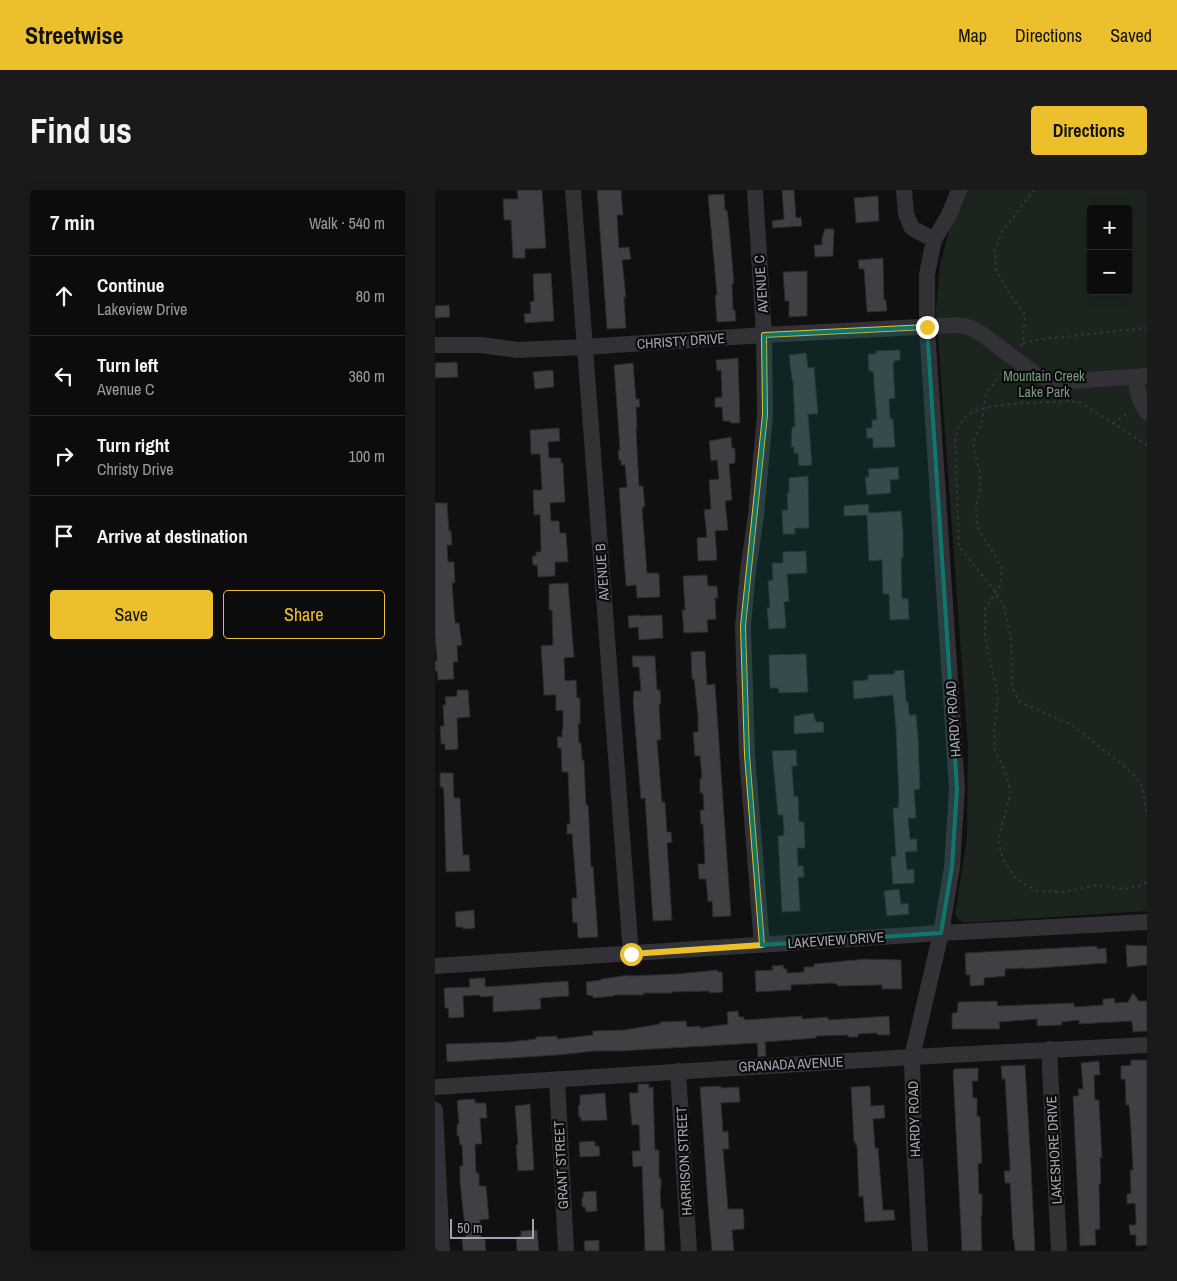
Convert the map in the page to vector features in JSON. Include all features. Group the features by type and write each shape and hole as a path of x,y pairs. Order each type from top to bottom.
{"street":[{"name":"AVENUE B","path":"573,190 631,954"},
{"name":"AVENUE C","path":"755,190 764,335 765,415 743,626 747,755 762,945"},
{"path":"904,190 906,214 913,228 934,240"},
{"name":"HARDY ROAD","path":"920,1251 914,1142 912,1057 941,933 952,867 957,789 927,327 927,274 934,240 949,215 959,190"},
{"name":"CHRISTY DRIVE","path":"435,345 481,345 518,350 958,325 969,327 982,334 1035,374 1055,382 1142,377"},
{"path":"1142,377 1137,391 1144,409"},
{"name":"LAKEVIEW DRIVE","path":"435,966 941,933 1147,922"},
{"name":"GRANADA AVENUE","path":"435,1087 912,1057 1147,1045"},
{"name":"LAKESHORE DRIVE","path":"1049,1049 1059,1251"},
{"name":"HARRISON STREET","path":"678,1071 689,1251"},
{"name":"GRANT STREET","path":"557,1079 566,1251"},
{"path":"435,1110 442,1251"}],"path":[{"path":"1034,190 1001,232 995,250 996,270 1009,293 1025,315 1023,343 986,394 982,421 975,441 974,451 980,473 980,488 976,510 977,526 1003,568 1001,584 985,609 985,638 998,696 994,730 995,750 1005,771 1011,792 998,840 1003,859 1015,878 1037,891 1064,892 1096,885 1123,889 1147,882"},
{"path":"1023,343 1041,339 1147,328"},
{"path":"1147,444 1081,403 1069,401 984,408 969,415 957,428 955,440 959,546 1004,607 1011,639 1012,687 1020,702 1072,725 1128,769 1141,783 1147,814"},
{"path":"1113,423 1144,409"}],"highlighted area":[{"path":"927,327 957,789 952,867 941,933 762,945 747,755 743,626 765,415 764,335"}],"green space":[{"name":"Mountain Creek Lake Park","path":"965,190 1147,190 1147,911 977,922 963,922 957,918 955,913 967,838 968,747 936,310 940,264 951,225"}],"building":[{"path":"517,190 542,190 546,248 525,249 525,258 513,258 511,220 504,220 503,199 518,199"},
{"path":"597,190 621,190 623,215 617,215 619,248 629,247 631,259 622,260 626,297 624,297 626,328 607,329"},
{"path":"782,190 794,190 796,218 801,217 802,226 773,228 772,221 784,219"},
{"path":"724,194 729,226 734,283 732,284 733,310 735,310 736,321 717,322 715,295 717,295 708,195"},
{"path":"878,196 879,221 856,223 854,198"},
{"path":"825,229 834,229 833,256 815,257 814,245 822,245"},
{"path":"883,258 884,300 886,300 887,311 867,312 864,269 859,269 858,260"},
{"path":"807,271 807,316 789,317 789,301 785,301 783,272"},
{"path":"551,273 554,321 525,323 524,314 531,313 530,302 534,301 533,274"},
{"path":"449,305 450,317 435,318 435,306"},
{"path":"900,350 900,360 894,361 893,364 895,398 889,399 895,447 873,448 873,438 867,438 866,428 872,428 872,420 877,420 873,371 869,371 868,354 876,354 876,351"},
{"path":"806,353 808,368 814,367 818,414 808,414 812,465 799,466 798,453 794,453 794,447 791,447 792,427 795,427 793,380 789,355"},
{"path":"738,358 740,423 730,423 730,421 723,421 722,407 715,407 715,398 722,397 721,370 717,371 716,360"},
{"path":"457,362 458,377 435,378 435,363"},
{"path":"633,363 636,399 639,399 640,407 636,407 636,428 639,486 643,486 645,507 642,507 647,573 659,573 660,597 637,598 636,585 626,586 619,488 627,487 625,465 621,465 621,460 619,460 618,450 620,450 614,365"},
{"path":"553,370 554,387 535,389 533,372"},
{"path":"559,428 560,441 548,442 549,458 561,458 561,463 563,463 565,502 550,503 551,521 559,521 560,533 566,533 568,562 555,562 555,576 538,577 537,565 533,565 532,556 536,556 536,552 541,552 540,515 534,515 533,490 542,490 540,454 531,454 530,430"},
{"path":"731,437 732,448 735,448 735,463 729,464 732,500 725,501 728,530 715,531 717,560 698,561 697,538 707,537 704,510 711,509 709,480 719,479 717,460 711,461 709,441"},
{"path":"898,467 899,479 890,480 891,493 867,495 865,477 869,477 868,469"},
{"path":"808,476 809,528 795,528 795,534 783,534 782,510 788,510 787,493 789,493 789,478"},
{"path":"435,503 447,503 452,545 447,545 448,562 454,562 455,583 452,583 455,623 459,623 462,645 457,646 458,662 453,662 454,679 438,680 437,671 435,671 435,661 437,661 435,635"},
{"path":"868,504 869,513 901,511 903,533 903,558 901,558 902,599 908,598 909,619 890,620 889,594 883,594 882,560 869,561 867,515 844,516 844,506"},
{"path":"806,551 807,573 787,574 789,601 784,602 786,628 769,629 767,608 770,607 768,581 773,580 772,563 783,563 783,552"},
{"path":"707,575 708,586 717,586 718,598 715,598 716,619 707,620 708,632 684,633 682,610 685,610 683,576"},
{"path":"568,583 574,657 564,658 565,681 576,680 577,698 580,698 579,743 581,743 582,760 584,760 586,805 588,805 591,867 593,866 598,937 578,938 577,922 573,923 572,898 577,898 572,834 567,834 567,824 570,824 568,772 562,772 561,748 558,748 557,737 562,737 563,710 556,711 556,695 544,695 541,646 553,645 552,610 549,610 549,584"},
{"path":"662,615 663,638 639,640 638,627 629,628 628,616"},
{"path":"705,651 707,685 715,684 731,916 713,917 712,901 708,902 706,879 699,879 698,864 705,864 703,824 701,824 700,810 704,810 703,793 700,793 700,778 702,778 700,756 695,756 693,732 698,732 698,716 694,679 692,679 691,652"},
{"path":"806,654 808,692 779,693 778,688 770,688 769,655"},
{"path":"632,656 655,656 657,690 660,690 661,704 659,704 661,740 657,740 662,802 665,802 667,832 671,832 672,842 667,843 672,920 653,921 645,798 641,799 633,701 634,691 641,691 639,667 633,667"},
{"path":"904,670 906,702 908,702 909,715 916,715 918,738 920,789 914,790 916,818 908,818 910,839 917,839 917,851 905,852 907,870 914,869 914,883 893,884 891,857 896,856 893,808 898,808 899,798 893,695 854,699 853,681 868,680 868,675 895,674 894,671"},
{"path":"457,690 468,690 470,717 457,718 458,749 445,750 445,744 441,744 440,726 444,726 443,705 446,705 445,697 457,696"},
{"path":"813,713 816,722 823,722 824,732 794,734 794,716"},
{"path":"796,750 797,766 792,766 794,797 798,796 799,822 804,822 805,848 797,848 798,866 803,866 804,877 798,877 800,911 782,912 778,836 784,835 783,815 778,815 772,751"},
{"path":"440,773 453,773 454,798 460,798 463,855 469,855 470,871 446,872 444,795 443,787 440,787"},
{"path":"899,889 901,904 908,903 909,914 887,916 884,891"},
{"path":"474,910 475,928 463,929 463,927 456,927 455,912"},
{"path":"1126,945 1147,946 1147,965 1127,967"},
{"path":"1097,946 1097,949 1106,948 1107,963 1005,969 1005,976 984,978 984,985 970,986 970,975 966,975 965,953"},
{"path":"865,959 901,960 902,989 882,989 882,985 838,986 831,983 791,985 791,990 756,992 755,971 773,970 772,966 783,965 784,969 787,969 787,973 804,972 804,967 814,967 814,964"},
{"path":"718,970 718,972 722,972 723,992 643,993 644,995 614,995 593,998 593,996 587,995 586,982 601,979 629,975 676,974"},
{"path":"485,978 485,987 568,981 569,996 540,998 541,1009 493,1012 493,996 463,996 464,1017 449,1018 448,1008 445,1008 444,988 470,987 469,979"},
{"path":"1133,993 1139,1001 1147,1001 1147,1031 1133,1032 1132,1021 1079,1024 1079,1020 1062,1022 1062,1025 1037,1026 1037,1019 999,1022 1000,1029 952,1029 952,1013 957,1013 958,1002 997,1001 998,1006 1074,1003 1074,1007 1103,1005 1103,999 1114,998 1115,1003 1128,1002"},
{"path":"738,1011 739,1017 744,1017 744,1020 802,1016 802,1019 828,1017 828,1020 889,1016 890,1035 878,1035 877,1033 858,1034 858,1037 848,1037 848,1035 816,1036 816,1038 765,1042 766,1056 758,1057 757,1043 594,1051 447,1062 446,1044 509,1042 536,1039 536,1037 557,1036 557,1039 593,1035 593,1031 624,1030 660,1024 660,1022 686,1021 687,1027 700,1026 700,1028 728,1024 727,1012"},
{"path":"1131,1060 1147,1060 1147,1245 1136,1246 1136,1235 1130,1235 1129,1225 1135,1225 1136,1223 1135,1203 1127,1204 1127,1194 1131,1193 1130,1170 1133,1170 1129,1105 1126,1105 1125,1079 1121,1079 1121,1066 1131,1065"},
{"path":"1099,1061 1100,1075 1094,1075 1095,1100 1099,1100 1102,1158 1100,1158 1101,1183 1099,1184 1100,1229 1095,1230 1096,1245 1080,1246 1073,1096 1079,1096 1078,1089 1083,1089 1081,1063"},
{"path":"1025,1065 1035,1251 1015,1251 1010,1183 1005,1183 1004,1171 1010,1171 1010,1167 1005,1079 1002,1079 1001,1066"},
{"path":"978,1068 978,1081 972,1081 973,1098 977,1098 977,1116 980,1117 982,1163 978,1164 979,1194 982,1194 982,1251 962,1251 953,1072 954,1069"},
{"path":"638,1084 649,1084 649,1088 653,1087 655,1150 659,1150 659,1178 661,1178 661,1209 663,1209 665,1251 645,1251 642,1166 633,1167 632,1151 640,1151 639,1125 632,1125 629,1093 638,1093"},
{"path":"721,1086 721,1088 739,1087 740,1102 721,1103 723,1132 728,1131 729,1149 723,1149 728,1209 743,1209 744,1217 744,1229 732,1230 734,1251 712,1251 709,1219 700,1087"},
{"path":"870,1086 871,1106 884,1105 885,1118 873,1119 875,1148 878,1148 883,1210 894,1210 895,1220 865,1222 863,1196 859,1197 857,1145 854,1142 851,1087"},
{"path":"605,1093 607,1120 581,1121 578,1106 580,1105 580,1095"},
{"path":"475,1099 475,1103 486,1103 487,1118 480,1118 482,1144 475,1144 476,1173 479,1173 479,1186 486,1186 489,1219 480,1220 481,1239 485,1239 486,1251 463,1251 462,1238 466,1238 460,1182 460,1166 463,1166 462,1145 460,1145 459,1136 457,1136 457,1124 459,1124 457,1102 458,1100"},
{"path":"530,1104 534,1170 518,1171 515,1106"},
{"path":"595,1141 595,1146 599,1146 600,1156 580,1157 579,1142"},
{"path":"596,1191 597,1211 586,1212 585,1207 582,1207 583,1192"},
{"path":"537,1230 539,1251 517,1251 516,1237 521,1236 521,1231"},
{"path":"599,1240 599,1251 585,1251 584,1241"}],"route":[{"path":"631,954 762,945 753,852 747,755 743,626 765,415 764,335 927,327"}]}
